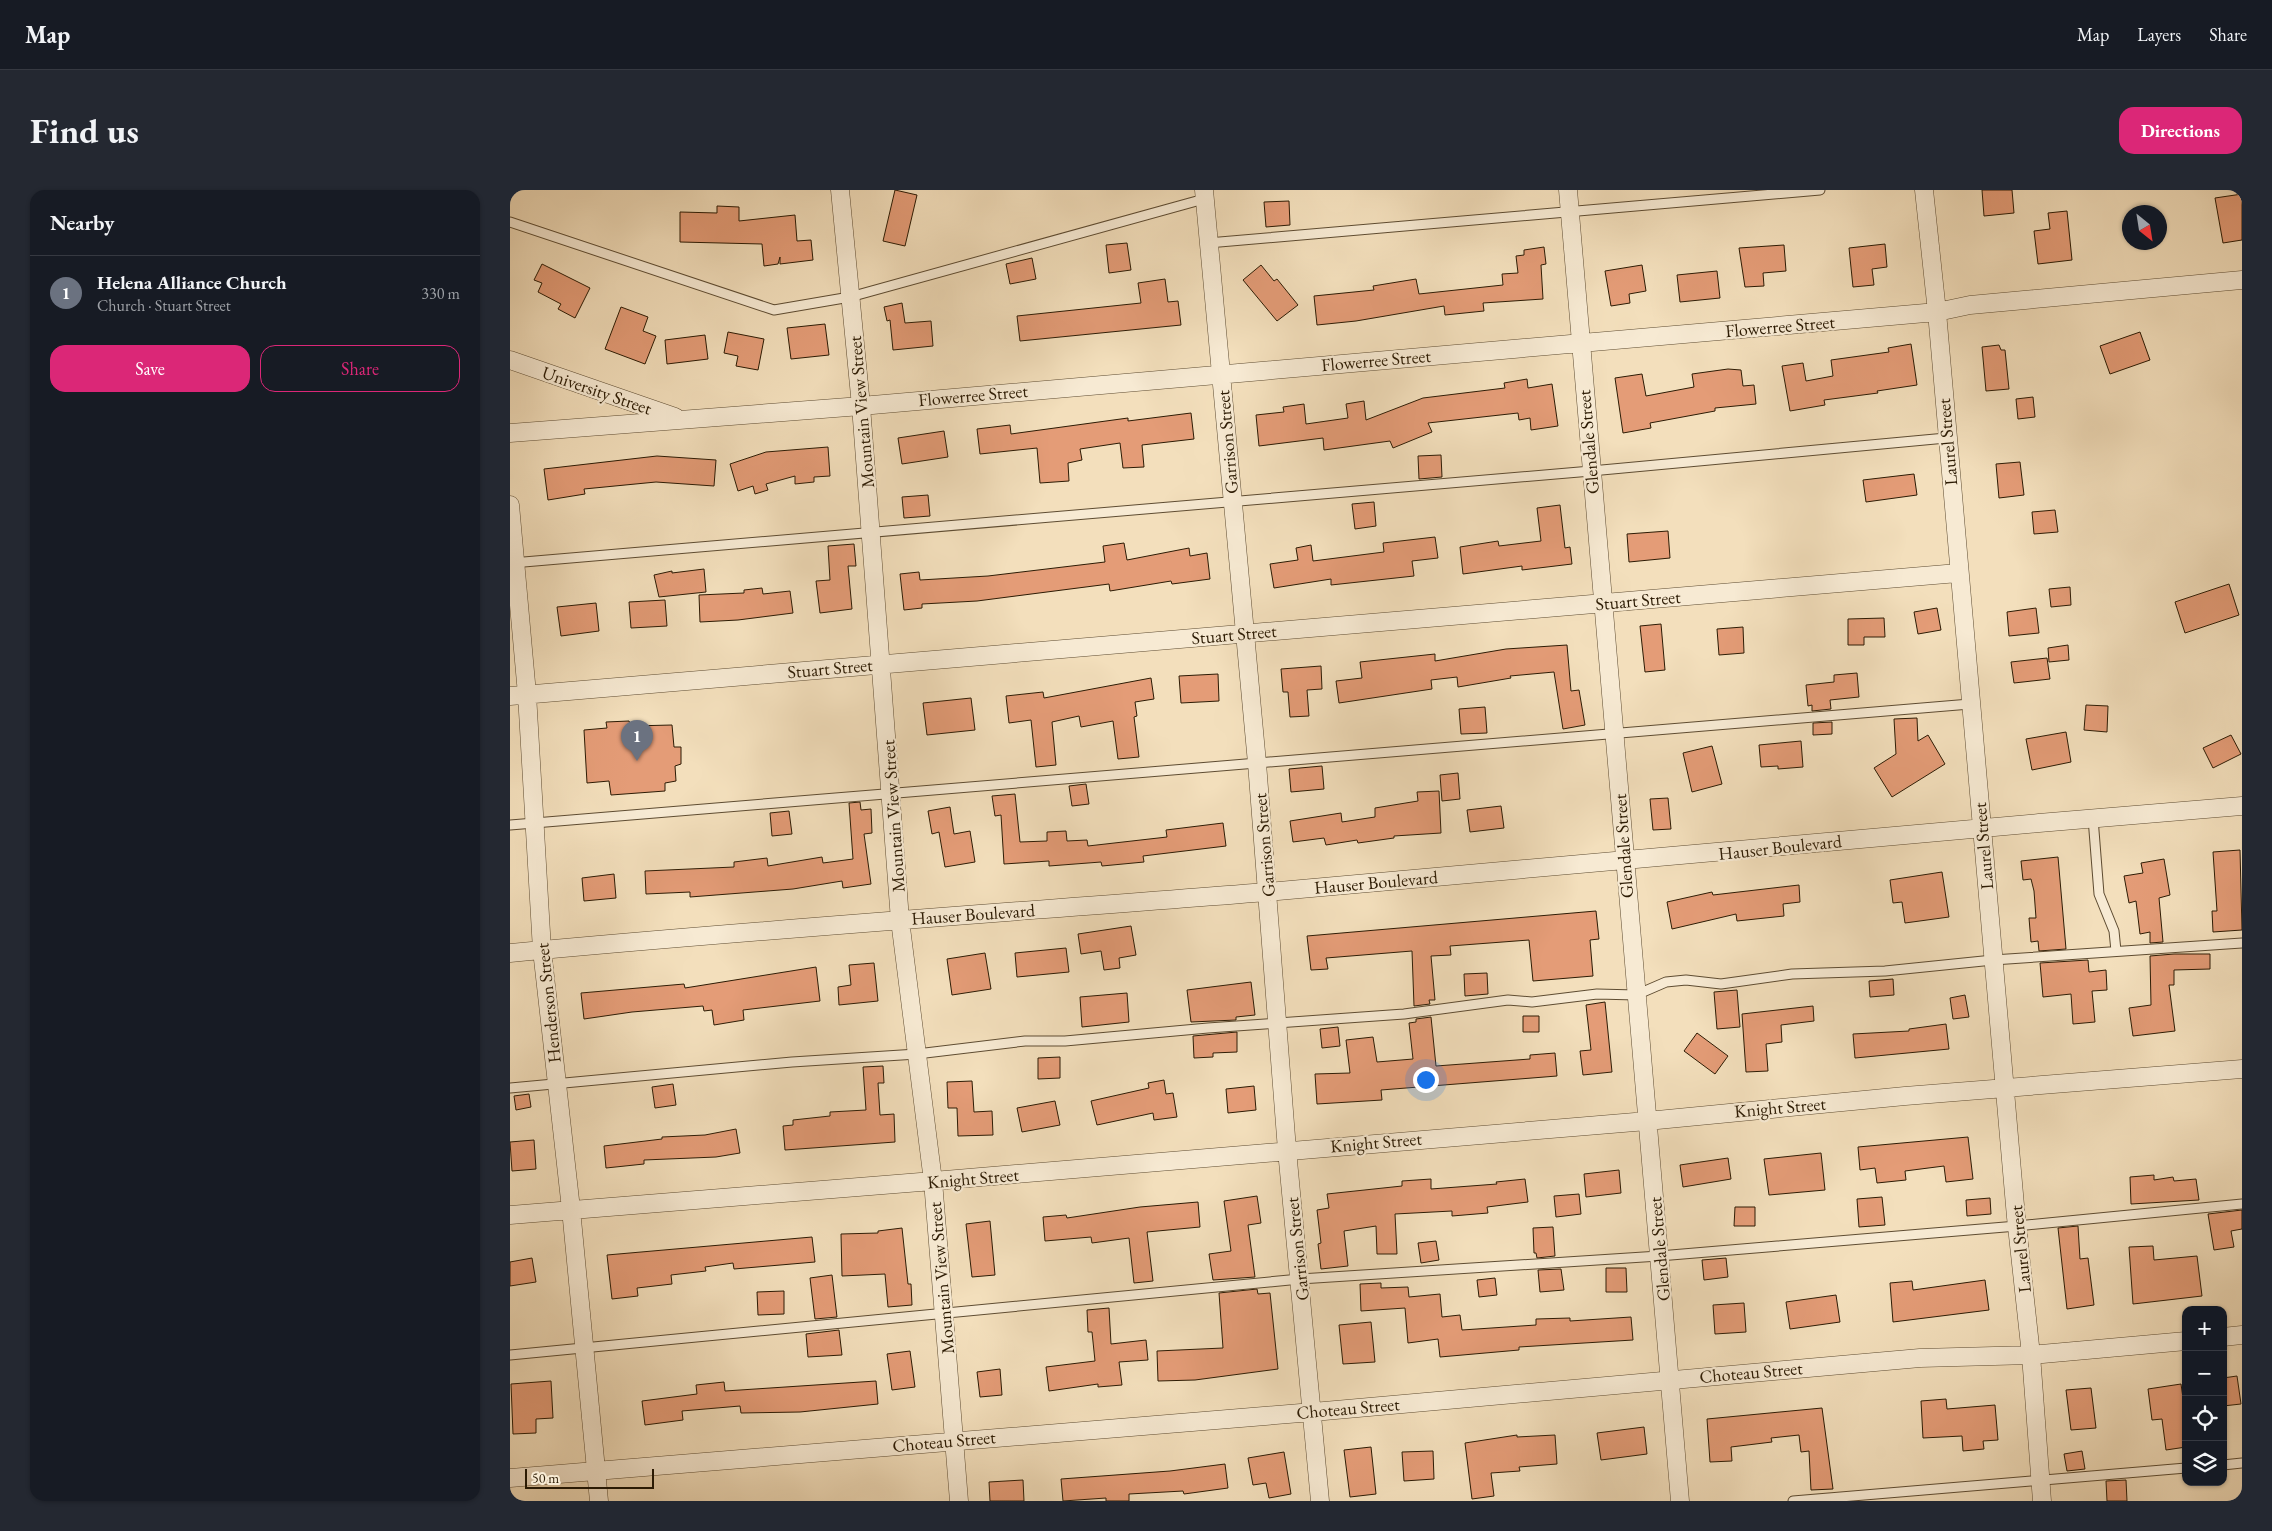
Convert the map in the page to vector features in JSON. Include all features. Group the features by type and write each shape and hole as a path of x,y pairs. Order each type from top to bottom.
{"street":[{"name":"Mountain View Street","path":"840,190 861,406 900,920 933,1181 959,1501"},
{"name":"Glendale Street","path":"1568,190 1680,1501"},
{"name":"Laurel Street","path":"1924,190 1937,312 1946,438 2004,1088 2031,1355 2042,1501"},
{"name":"Garrison Street","path":"1204,194 1257,763 1287,1150 1320,1501"},
{"name":"Flowerree Street","path":"510,432 861,406 1937,312 1970,305 2242,280"},
{"name":"University Street","path":"510,360 683,420"},
{"name":"Henderson Street","path":"510,505 518,695 535,823 542,950 571,1209 599,1501"},
{"name":"Stuart Street","path":"518,695 1958,573"},
{"name":"Hauser Boulevard","path":"510,953 900,920 1268,892 1981,827 2242,806"},
{"name":"Knight Street","path":"510,1215 1647,1121 2004,1088 2242,1069"},
{"path":"2227,1337 2242,1336"},
{"name":"Choteau Street","path":"510,1478 596,1469 1312,1412 1920,1358 2031,1355 2182,1341"}],"lane":[{"path":"1208,243 1820,190"},
{"path":"510,222 774,310 850,297 1204,194"},
{"path":"513,563 1591,471 1946,438"},
{"path":"510,825 1970,704"},
{"path":"2093,818 2099,894 2114,931 2116,951"},
{"path":"510,1088 792,1062 917,1054 1025,1041 1065,1041 1208,1028 1404,1014 1508,1000 1532,1002 1597,994 1636,995 1666,982 1686,980 1722,984 1792,974 1885,971 1993,960 2242,942"},
{"path":"510,1355 1300,1279 1659,1256 2017,1226 2242,1204"},
{"path":"2227,1465 2242,1463"},
{"path":"1793,1501 2182,1468"}],"building":[{"path":"895,190 917,195 905,246 883,241"},
{"path":"1982,190 2012,190 2014,213 1984,216"},
{"path":"2242,194 2242,240 2223,243 2215,198"},
{"path":"1289,201 1290,225 1266,227 1264,202"},
{"path":"717,206 739,207 739,221 795,215 797,241 811,240 813,260 780,264 780,257 778,264 764,266 762,244 680,242 680,212 717,213"},
{"path":"2067,211 2072,260 2038,264 2034,231 2050,229 2048,213"},
{"path":"1127,243 1131,270 1109,273 1106,245"},
{"path":"1885,244 1887,267 1872,269 1874,285 1853,287 1849,248"},
{"path":"1784,245 1786,271 1763,273 1764,286 1745,287 1739,248"},
{"path":"1544,247 1546,264 1541,265 1543,299 1483,303 1484,311 1445,315 1444,306 1356,321 1317,325 1314,296 1374,290 1373,286 1416,279 1419,294 1503,285 1502,274 1518,273 1516,256 1524,255 1524,250"},
{"path":"1032,258 1036,279 1010,284 1006,264"},
{"path":"542,264 590,288 575,318 558,309 561,304 538,292 542,283 534,280"},
{"path":"1261,265 1274,281 1277,279 1298,305 1277,321 1243,280"},
{"path":"1642,265 1646,291 1629,294 1630,303 1611,306 1605,271"},
{"path":"1717,271 1720,298 1680,302 1677,275"},
{"path":"1165,279 1168,302 1178,301 1181,325 1020,341 1017,316 1141,303 1138,283"},
{"path":"902,303 905,323 931,321 933,346 893,350 890,320 887,321 884,307"},
{"path":"621,307 648,317 643,331 656,336 645,364 605,349"},
{"path":"825,324 829,355 791,359 787,328"},
{"path":"728,332 764,339 758,370 736,366 738,356 724,353"},
{"path":"2140,332 2150,360 2110,374 2100,346"},
{"path":"705,335 708,359 667,364 665,340"},
{"path":"1911,344 1917,385 1877,391 1878,393 1824,400 1825,405 1790,411 1782,366 1803,363 1806,381 1833,376 1831,360 1889,352 1888,348"},
{"path":"1999,345 2001,350 2005,350 2009,389 1986,391 1982,347"},
{"path":"1728,369 1741,370 1743,386 1754,385 1756,404 1715,408 1715,411 1650,423 1651,428 1623,433 1615,378 1642,374 1646,396 1694,387 1692,374"},
{"path":"1527,379 1528,388 1552,384 1558,426 1531,430 1530,418 1519,420 1518,413 1428,423 1432,432 1393,448 1390,441 1324,450 1323,438 1259,446 1256,415 1284,412 1283,407 1304,404 1306,424 1348,418 1346,404 1364,401 1366,420 1423,398 1505,388 1504,383"},
{"path":"2033,397 2035,417 2018,419 2016,399"},
{"path":"1191,413 1194,439 1142,445 1144,467 1123,468 1120,443 1080,449 1082,460 1068,463 1069,481 1040,483 1037,448 980,454 977,429 1010,425 1011,434 1128,418 1128,421"},
{"path":"944,431 948,457 902,464 898,438"},
{"path":"828,447 830,476 814,477 814,482 795,484 795,476 766,484 768,490 755,494 753,486 738,491 730,464 766,452"},
{"path":"1441,455 1442,477 1419,479 1418,456"},
{"path":"657,456 716,460 714,486 656,482 584,489 585,494 548,500 544,469"},
{"path":"2020,462 2024,495 1999,498 1996,464"},
{"path":"1914,474 1917,495 1866,502 1863,480"},
{"path":"928,495 930,516 904,518 902,497"},
{"path":"1374,502 1376,526 1355,529 1352,504"},
{"path":"1560,505 1565,548 1570,547 1572,564 1522,570 1522,566 1463,574 1460,547 1498,541 1499,546 1541,541 1537,508"},
{"path":"2055,510 2058,532 2034,534 2032,512"},
{"path":"1668,531 1670,558 1629,562 1627,534"},
{"path":"1435,537 1438,558 1412,561 1414,576 1331,585 1331,579 1274,588 1270,564 1298,560 1296,548 1311,545 1313,561 1384,552 1383,543"},
{"path":"1124,543 1127,560 1189,548 1190,556 1207,553 1210,579 1172,584 1171,581 1110,591 1109,584 977,601 922,604 922,608 904,610 900,574 919,572 920,580 988,576 1105,562 1103,546"},
{"path":"854,544 856,566 848,566 852,609 820,613 816,581 830,580 828,546"},
{"path":"704,569 706,592 659,597 654,575 672,571 672,573"},
{"path":"2229,584 2239,615 2185,633 2175,602"},
{"path":"2070,587 2071,605 2051,607 2049,589"},
{"path":"762,588 763,594 790,591 793,613 738,620 700,622 699,595 744,593 744,590"},
{"path":"665,600 667,626 631,628 629,602"},
{"path":"596,603 599,631 561,636 557,607"},
{"path":"1937,608 1941,630 1918,634 1914,612"},
{"path":"2036,608 2039,633 2009,636 2007,612"},
{"path":"1884,618 1885,637 1864,637 1864,645 1848,645 1848,619"},
{"path":"1661,624 1665,670 1645,672 1640,626"},
{"path":"1743,627 1744,653 1719,655 1717,629"},
{"path":"1567,645 1571,691 1579,690 1585,725 1563,729 1554,672 1510,676 1511,678 1458,687 1457,677 1431,680 1432,689 1339,703 1336,681 1362,678 1360,662 1435,654 1435,661 1506,649"},
{"path":"2068,645 2069,660 2049,662 2048,648"},
{"path":"2047,658 2050,679 2014,683 2011,662"},
{"path":"1321,666 1322,689 1307,690 1309,716 1290,717 1288,692 1283,692 1281,669"},
{"path":"1857,673 1859,697 1830,700 1831,709 1812,711 1812,705 1808,706 1806,685 1834,682 1834,675"},
{"path":"1218,674 1219,701 1181,703 1179,676"},
{"path":"1151,678 1154,699 1135,702 1137,716 1134,717 1139,757 1118,759 1113,721 1081,727 1079,716 1052,722 1056,765 1036,767 1031,720 1009,723 1006,696 1043,692 1044,698"},
{"path":"971,698 975,730 927,735 923,703"},
{"path":"2086,705 2108,706 2107,732 2084,730"},
{"path":"1485,707 1487,733 1461,734 1459,709"},
{"path":"1917,718 1918,741 1928,735 1945,764 1892,797 1874,768 1896,754 1894,719"},
{"path":"629,721 631,726 672,725 674,747 681,747 681,764 675,766 676,781 665,783 665,791 611,795 609,781 587,783 584,730 607,728 606,722"},
{"path":"1832,722 1832,734 1813,735 1813,723"},
{"path":"2066,732 2071,762 2032,770 2026,739"},
{"path":"2231,735 2241,754 2213,768 2203,748"},
{"path":"1801,741 1803,767 1778,769 1778,766 1761,767 1759,745"},
{"path":"1712,746 1722,784 1692,792 1683,753"},
{"path":"1322,766 1324,789 1291,792 1289,769"},
{"path":"1458,773 1460,799 1442,801 1440,775"},
{"path":"1086,784 1089,804 1072,806 1069,786"},
{"path":"1439,791 1441,833 1394,836 1394,838 1358,843 1357,840 1326,845 1324,838 1293,842 1290,821 1341,813 1342,822 1375,817 1375,808 1418,801 1417,792"},
{"path":"1015,794 1020,842 1047,841 1047,832 1066,831 1067,841 1087,840 1088,846 1167,837 1166,830 1223,823 1226,846 1143,856 1144,862 1102,866 1101,862 1049,866 1049,861 1004,864 1001,815 995,816 992,796"},
{"path":"1668,798 1671,829 1653,830 1650,799"},
{"path":"860,802 861,810 871,809 872,833 864,834 871,884 843,888 842,881 793,889 690,897 690,892 646,894 645,871 734,867 734,862 767,858 768,866 822,857 823,863 853,859 849,803"},
{"path":"1501,806 1504,828 1470,832 1467,810"},
{"path":"950,807 954,834 970,831 975,862 945,867 939,832 932,834 928,811"},
{"path":"789,811 792,834 772,836 770,813"},
{"path":"2240,850 2242,930 2213,932 2212,911 2217,911 2213,852"},
{"path":"2058,857 2066,949 2039,951 2038,941 2031,942 2029,918 2036,918 2034,891 2031,879 2023,880 2021,861"},
{"path":"2164,859 2170,895 2159,898 2163,942 2150,943 2150,932 2140,934 2136,901 2129,903 2124,876 2143,873 2141,863"},
{"path":"1942,872 1949,917 1905,923 1902,902 1893,903 1890,880"},
{"path":"614,874 616,898 584,901 582,878"},
{"path":"1799,885 1800,902 1783,904 1784,916 1737,921 1736,914 1672,929 1667,902 1712,892 1713,895"},
{"path":"1596,911 1599,939 1590,940 1593,976 1533,981 1529,940 1450,946 1451,955 1431,956 1435,1000 1429,1000 1430,1004 1414,1006 1412,951 1326,958 1328,969 1311,970 1307,936"},
{"path":"1131,926 1136,955 1119,958 1120,968 1104,970 1101,951 1081,954 1078,934"},
{"path":"1066,948 1069,972 1017,977 1015,953"},
{"path":"985,953 991,989 952,995 947,959"},
{"path":"2210,954 2210,969 2174,970 2174,985 2169,985 2175,1031 2133,1036 2129,1008 2151,1005 2150,956"},
{"path":"2088,960 2089,972 2106,970 2107,990 2092,991 2095,1022 2073,1024 2071,994 2043,997 2040,963"},
{"path":"874,963 878,1001 839,1005 838,987 851,985 849,965"},
{"path":"816,967 820,1001 743,1010 744,1020 714,1025 712,1010 704,1011 703,1006 632,1012 584,1019 581,993 684,984 685,988"},
{"path":"1487,973 1488,994 1465,996 1464,974"},
{"path":"1893,979 1894,995 1870,997 1869,981"},
{"path":"1251,982 1255,1015 1236,1017 1236,1020 1191,1022 1187,990"},
{"path":"1737,990 1740,1027 1717,1029 1714,992"},
{"path":"1127,993 1129,1022 1082,1027 1080,997"},
{"path":"1965,995 1969,1017 1953,1019 1950,998"},
{"path":"1605,1002 1612,1072 1583,1075 1580,1051 1591,1050 1586,1005"},
{"path":"1813,1006 1814,1021 1781,1025 1782,1042 1766,1044 1768,1071 1746,1072 1742,1014"},
{"path":"1523,1016 1539,1016 1539,1032 1523,1032"},
{"path":"1431,1017 1436,1066 1530,1059 1530,1055 1555,1053 1557,1076 1381,1090 1382,1100 1317,1104 1315,1074 1350,1073 1346,1040 1373,1037 1377,1062 1413,1059 1409,1023 1416,1022 1416,1019"},
{"path":"1946,1024 1949,1049 1855,1058 1853,1034 1909,1031 1909,1029"},
{"path":"1338,1027 1340,1046 1322,1048 1320,1029"},
{"path":"1237,1032 1237,1052 1213,1053 1213,1057 1194,1058 1193,1036"},
{"path":"1697,1033 1728,1056 1715,1074 1684,1051"},
{"path":"1060,1057 1060,1078 1038,1079 1038,1058"},
{"path":"883,1066 884,1083 878,1083 880,1115 894,1114 895,1142 785,1150 783,1126 793,1125 793,1120 830,1116 830,1112 866,1110 863,1067"},
{"path":"1164,1080 1166,1094 1173,1093 1177,1117 1154,1120 1153,1113 1097,1125 1091,1101 1149,1088 1148,1083"},
{"path":"972,1081 974,1112 992,1111 993,1135 958,1136 957,1108 948,1108 947,1082"},
{"path":"673,1084 676,1105 655,1108 652,1087"},
{"path":"1254,1086 1256,1110 1228,1113 1226,1089"},
{"path":"529,1094 531,1107 516,1110 514,1096"},
{"path":"1055,1101 1060,1125 1022,1132 1017,1108"},
{"path":"736,1129 740,1153 716,1157 644,1160 644,1164 606,1168 604,1146 662,1139 662,1137 705,1135"},
{"path":"1968,1137 1973,1179 1946,1182 1944,1166 1905,1171 1906,1180 1877,1183 1875,1168 1860,1170 1858,1147"},
{"path":"534,1140 536,1169 512,1171 510,1142"},
{"path":"1821,1153 1825,1190 1769,1195 1764,1159"},
{"path":"1728,1158 1731,1179 1683,1187 1680,1165"},
{"path":"1619,1170 1621,1193 1586,1197 1584,1174"},
{"path":"2154,1175 2154,1180 2173,1177 2174,1181 2196,1179 2199,1200 2131,1204 2130,1177"},
{"path":"1431,1179 1431,1189 1497,1184 1496,1182 1525,1179 1528,1202 1487,1207 1488,1213 1452,1216 1452,1211 1395,1214 1397,1254 1377,1254 1376,1226 1344,1231 1348,1266 1321,1269 1318,1244 1321,1243 1317,1210 1329,1208 1327,1194 1402,1186 1402,1181"},
{"path":"1579,1194 1581,1214 1556,1217 1554,1196"},
{"path":"1257,1196 1261,1223 1248,1225 1255,1277 1213,1280 1209,1254 1231,1251 1224,1201"},
{"path":"1882,1197 1885,1225 1859,1227 1857,1199"},
{"path":"1990,1198 1991,1214 1967,1216 1966,1200"},
{"path":"1198,1202 1200,1227 1147,1232 1153,1281 1134,1283 1129,1238 1092,1243 1091,1237 1045,1241 1043,1217 1066,1215 1067,1218 1140,1207"},
{"path":"1735,1207 1755,1207 1755,1226 1734,1226"},
{"path":"2242,1210 2242,1229 2231,1231 2234,1247 2214,1250 2208,1214"},
{"path":"990,1221 995,1275 972,1277 966,1224"},
{"path":"2078,1226 2080,1259 2088,1258 2094,1305 2067,1309 2058,1228"},
{"path":"1553,1227 1555,1256 1537,1258 1536,1253 1534,1253 1533,1228"},
{"path":"902,1228 908,1284 911,1284 912,1305 888,1307 885,1274 842,1276 841,1234 878,1233 878,1231"},
{"path":"812,1237 815,1262 734,1269 733,1263 705,1267 706,1271 671,1275 672,1284 637,1288 638,1296 612,1299 607,1255"},
{"path":"1436,1241 1439,1260 1421,1263 1418,1243"},
{"path":"2153,1246 2154,1260 2197,1256 2202,1296 2133,1304 2129,1247"},
{"path":"532,1258 536,1282 510,1286 510,1262"},
{"path":"1726,1258 1728,1277 1704,1280 1702,1260"},
{"path":"1606,1268 1626,1268 1627,1292 1606,1292"},
{"path":"1561,1269 1564,1290 1540,1292 1538,1270"},
{"path":"832,1275 837,1317 815,1319 810,1278"},
{"path":"1495,1278 1497,1295 1479,1297 1477,1280"},
{"path":"1985,1280 1989,1310 1893,1322 1890,1283 1912,1281 1913,1290"},
{"path":"1381,1283 1381,1288 1408,1287 1409,1297 1440,1294 1442,1317 1460,1315 1462,1330 1536,1325 1536,1319 1570,1318 1570,1321 1631,1317 1633,1340 1519,1347 1519,1350 1440,1357 1438,1339 1408,1343 1405,1308 1361,1311 1360,1284"},
{"path":"1257,1289 1258,1294 1270,1293 1278,1369 1195,1380 1158,1381 1157,1351 1223,1348 1219,1293"},
{"path":"784,1291 784,1314 758,1315 757,1292"},
{"path":"1836,1295 1840,1322 1790,1329 1786,1302"},
{"path":"1744,1303 1746,1332 1715,1334 1713,1305"},
{"path":"1109,1308 1111,1344 1146,1340 1148,1360 1119,1362 1122,1385 1098,1387 1098,1384 1049,1391 1046,1367 1095,1361 1092,1332 1088,1332 1087,1310"},
{"path":"1371,1322 1375,1362 1343,1364 1339,1325"},
{"path":"839,1330 842,1355 808,1357 806,1334"},
{"path":"910,1351 915,1387 892,1390 887,1354"},
{"path":"1000,1369 1002,1395 980,1397 977,1372"},
{"path":"2237,1376 2241,1404 2227,1406 2227,1377"},
{"path":"551,1381 553,1418 536,1419 536,1433 513,1434 511,1384"},
{"path":"876,1381 878,1404 800,1412 741,1413 740,1406 682,1411 683,1420 645,1425 642,1401 697,1394 696,1385 724,1382 725,1391"},
{"path":"2181,1384 2182,1448 2166,1450 2162,1419 2152,1420 2148,1389"},
{"path":"2091,1388 2096,1428 2071,1430 2066,1390"},
{"path":"1946,1399 1947,1409 1995,1405 1998,1440 1983,1441 1984,1449 1963,1451 1962,1436 1923,1438 1921,1401"},
{"path":"1822,1408 1833,1489 1811,1490 1809,1451 1801,1452 1799,1435 1771,1438 1772,1442 1731,1447 1732,1461 1710,1462 1707,1419"},
{"path":"1644,1427 1647,1454 1601,1460 1597,1433"},
{"path":"1517,1435 1517,1437 1555,1435 1557,1464 1519,1467 1520,1471 1491,1473 1494,1496 1472,1499 1465,1443"},
{"path":"1371,1447 1376,1494 1350,1497 1344,1450"},
{"path":"1433,1451 1434,1479 1404,1481 1402,1452"},
{"path":"2082,1451 2085,1469 2067,1471 2064,1454"},
{"path":"1284,1452 1291,1494 1269,1498 1266,1483 1253,1485 1248,1458"},
{"path":"1225,1464 1228,1488 1184,1494 1183,1491 1129,1494 1129,1501 1106,1501 1106,1498 1063,1501 1061,1479 1170,1471"},
{"path":"1023,1480 1024,1501 990,1501 989,1482"},
{"path":"2126,1480 2127,1501 2107,1501 2106,1481"}],"place":[{"name":"Helena Alliance Church","path":"637,761"}]}
